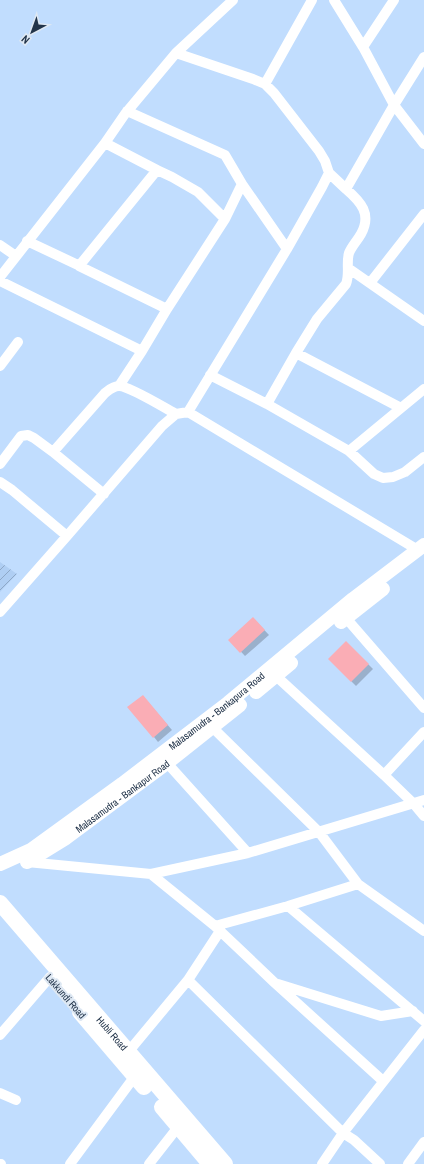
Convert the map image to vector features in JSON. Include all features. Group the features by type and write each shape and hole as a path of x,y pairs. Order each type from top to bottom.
{"main road":[{"name":"Malasamudra - Bankapur Road","path":"0,874 27,862 66,838 167,763 346,618 422,550"},
{"name":"Malasamudra - Bankapura Road","path":"0,864 31,850 122,784 228,703 353,599 422,550"},
{"name":"Hubli Road","path":"0,903 225,1164"},
{"name":"Lakkundi Road","path":"0,919 210,1164"}],"street":[{"path":"0,277 105,143 127,111 176,53 233,0"},
{"path":"265,84 312,0"},
{"path":"334,0 363,47 394,105 424,144"},
{"path":"363,47 394,0"},
{"path":"176,53 265,84 274,93 319,151 325,161 328,173 355,196 365,214 366,223 349,253 348,278 346,284 317,319 267,404"},
{"path":"346,189 394,105 424,57"},
{"path":"127,111 225,155 242,184 287,249"},
{"path":"105,143 198,192 225,219"},
{"path":"80,266 157,170"},
{"path":"188,412 287,249 322,187 328,173"},
{"path":"118,386 142,351 225,219 242,184"},
{"path":"370,283 424,214"},
{"path":"27,241 167,309"},
{"path":"0,245 16,256"},
{"path":"348,268 424,321"},
{"path":"0,281 142,351"},
{"path":"0,366 18,342"},
{"path":"296,353 401,408"},
{"path":"210,375 267,404 349,451 374,474 383,478 393,477 405,472 424,457"},
{"path":"54,452 111,388 118,386 129,389 176,414"},
{"path":"349,451 424,389"},
{"path":"0,612 162,426 176,414 188,412 422,550"},
{"path":"0,464 21,436 28,435 54,452 104,494"},
{"path":"0,482 12,490 67,536"},
{"path":"346,618 424,708"},
{"path":"276,676 384,775 414,804 424,816"},
{"path":"212,728 319,832 358,884 424,932"},
{"path":"384,775 424,732"},
{"path":"167,763 248,853"},
{"path":"27,862 151,874 248,853 424,800"},
{"path":"151,874 218,929 383,1082"},
{"path":"129,1051 188,980 218,929 358,884"},
{"path":"288,906 424,1021"},
{"path":"0,1035 50,977"},
{"path":"188,980 343,1133 354,1140 380,1164"},
{"path":"275,983 381,1016 413,1011"},
{"path":"322,1164 343,1133 424,1030"},
{"path":"70,1164 135,1076"},
{"path":"0,1093 16,1100"},
{"path":"149,1164 178,1127"},
{"path":"408,1164 424,1142"}],"shaded area":[{"path":"0,562 17,574 0,592"}],"building":[{"path":"253,617 265,630 240,653 228,640"},
{"path":"346,641 369,664 351,682 328,659"},
{"path":"143,695 168,725 153,738 127,707"}]}
